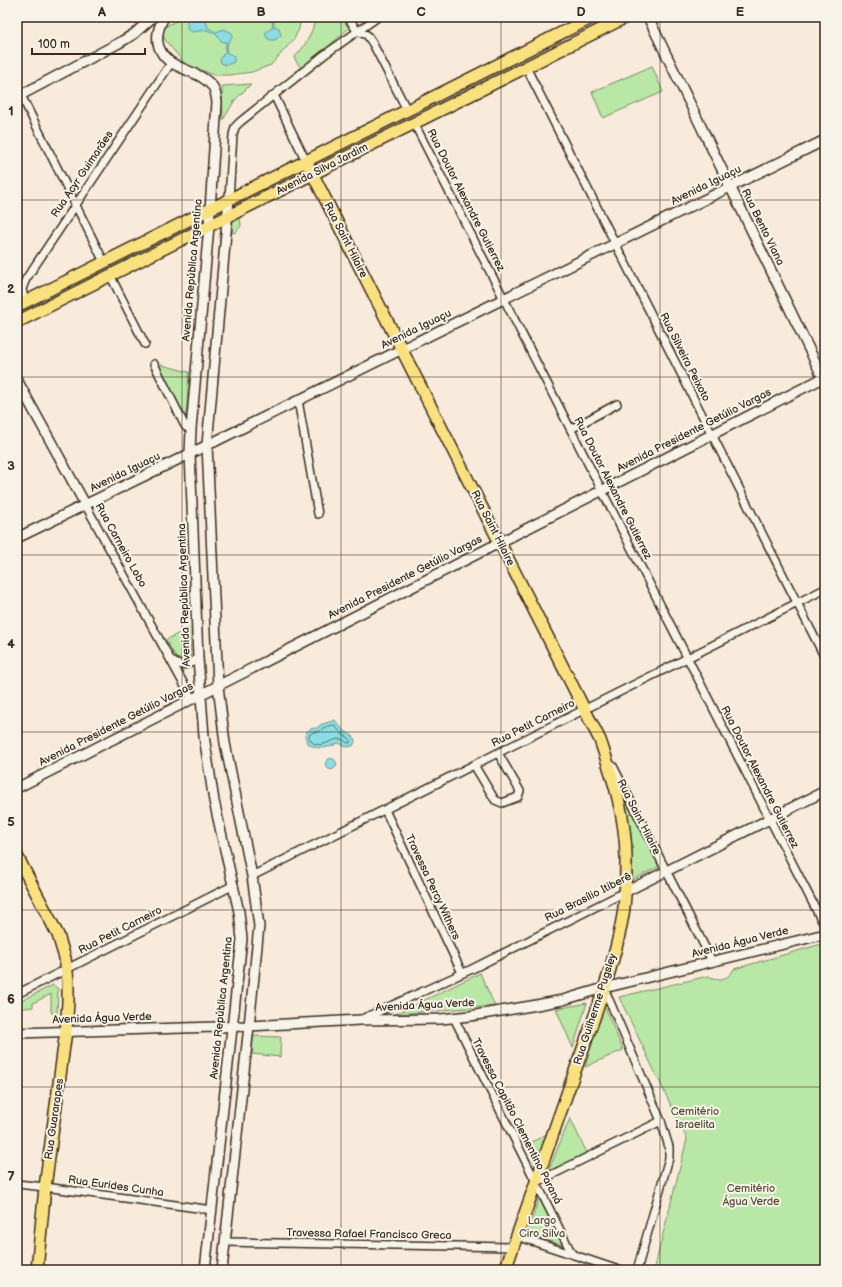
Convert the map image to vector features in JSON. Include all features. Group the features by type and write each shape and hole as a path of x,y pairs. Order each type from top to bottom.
{"main road":[{"path":"18,93 119,43 134,34 153,17"},
{"name":"Avenida República Argentina","path":"164,17 159,27 157,36 158,44 165,57 171,63 199,76 213,88 217,102 209,226 190,453 198,658 204,736 214,801 234,885 242,939 231,1026 205,1270"},
{"name":"Avenida Silva Jardim","path":"21,304 593,17"},
{"name":"Avenida Silva Jardim","path":"17,322 626,17"},
{"name":"Rua Bento Viana","path":"648,17 824,379"},
{"path":"553,54 573,27"},
{"path":"484,71 507,77"},
{"name":"Avenida Iguaçu","path":"17,538 825,140"},
{"name":"Rua Saint Hilaire","path":"306,161 600,740"},
{"path":"222,1270 258,933 258,914 252,876 227,751 218,686 207,445 229,199"},
{"path":"165,231 188,237"},
{"name":"Avenida Presidente Getúlio Vargas","path":"17,788 712,434 824,379"},
{"name":"Rua Carneiro Lobo","path":"17,380 85,504"},
{"path":"209,422 215,431 228,435"},
{"name":"Rua Guilherme Pugsley","path":"505,1270 604,988 620,931 625,892 626,856 622,815 611,771 600,740"},
{"name":"Rua Brasílio Itiberê","path":"625,892 825,791"},
{"name":"Rua Guararapes","path":"17,856 58,934 67,969 68,1002 66,1031 45,1186 37,1270"},
{"name":"Avenida Água Verde","path":"17,1033 249,1026 360,1020 454,1018 567,999 604,988 825,934"}],"street":[{"path":"348,17 357,31 368,35 407,110"},
{"path":"229,199 233,135 235,127 324,55 378,17"},
{"name":"Rua Acyr Guimarães","path":"21,304 22,289 26,279 171,63"},
{"name":"Rua Silveira Peixoto","path":"526,67 825,658"},
{"path":"18,93 104,262"},
{"name":"Rua Saint Hilaire","path":"274,95 306,161"},
{"name":"Rua Doutor Alexandre Gutierrez","path":"414,123 825,927"},
{"path":"110,275 145,344"},
{"path":"154,364 184,424 186,427 191,429"},
{"path":"298,400 318,514"},
{"path":"571,429 618,404"},
{"name":"Rua Carneiro Lobo","path":"85,504 192,699"},
{"name":"Rua Petit Carneiro","path":"252,876 825,589"},
{"path":"170,658 174,663 187,665 198,658"},
{"name":"Rua Saint Hilaire","path":"600,740 712,961"},
{"path":"474,765 496,800 502,802 518,797 520,791 498,753"},
{"name":"Travessa Percy Withers","path":"385,810 462,973"},
{"name":"Rua Petit Carneiro","path":"17,994 234,885"},
{"name":"Rua Brasílio Itiberê","path":"360,1020 462,973 625,892"},
{"path":"604,988 661,1121 670,1148 669,1158 637,1270"},
{"name":"Travessa Capitão Clementino Paraná","path":"454,1018 572,1254"},
{"path":"536,1183 661,1121"},
{"name":"Rua Eurides Cunha","path":"17,1184 45,1186 212,1210"},
{"path":"517,1236 619,1270"},
{"name":"Travessa Rafael Francisco Greca","path":"225,1242 513,1247"}],"green space":[{"path":"184,17 301,17 299,29 294,39 271,65 252,72 230,75 214,75 185,64 165,40 162,32 166,26"},
{"path":"316,17 341,17 349,28 302,70 294,58 308,39"},
{"path":"652,66 663,92 603,118 592,92"},
{"path":"251,84 235,100 223,120 222,86"},
{"path":"240,215 241,226 236,232 232,233 233,219"},
{"path":"158,364 189,372 186,418"},
{"path":"189,628 191,656 177,659 166,640"},
{"path":"623,795 660,866 632,880 631,837"},
{"name":"Cemitério Água Verde","path":"825,943 825,1270 654,1270 687,1139 619,997 708,976 716,979 723,978 732,973 734,969"},
{"path":"480,973 495,1006 396,1014"},
{"path":"53,985 58,989 57,1015 54,1015 51,1012 51,994 33,1003 33,1007 17,1009 17,1003"},
{"path":"587,1003 573,1048 556,1009"},
{"path":"604,1005 623,1050 585,1067"},
{"path":"253,1036 281,1037 280,1057 252,1054"},
{"path":"570,1118 588,1155 546,1177"},
{"path":"550,1132 537,1168 527,1145"},
{"name":"Largo Ciro Silva","path":"539,1198 565,1246 527,1234"}],"water":[{"path":"189,17 205,17 208,28 216,32 224,29 232,33 232,38 228,42 226,52 234,56 234,62 226,65 221,63 220,59 225,52 226,42 222,42 216,34 207,30 192,32 187,29 187,21"},
{"path":"266,17 276,17 274,20 274,26 279,28 281,35 275,40 270,40 267,38 265,33 272,28 273,22 267,20"},
{"path":"335,720 343,730 354,737 355,742 353,746 346,747 339,743 319,748 311,746 307,743 305,736 308,730 318,728 320,725"},
{"path":"329,759 333,759 335,760 335,768 329,769 326,766 326,762"}],"park label":[{"name":"Cemitério Israelita","path":"695,1117"}]}
